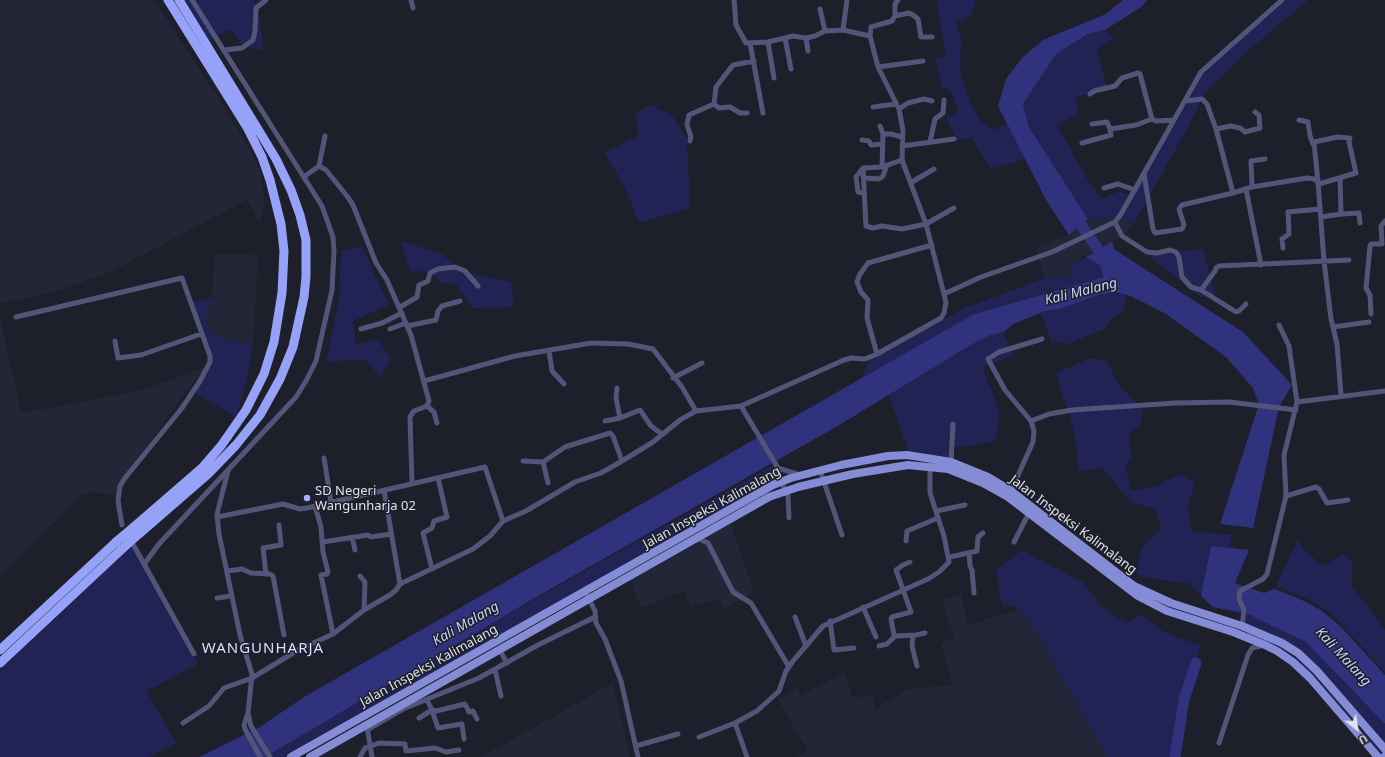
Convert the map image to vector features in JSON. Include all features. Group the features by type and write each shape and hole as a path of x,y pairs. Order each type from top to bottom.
{"highway":[{"path":"137,530 202,468 221,446 246,410 264,374 274,342 282,294 284,251 281,224 270,180 262,157 248,129 168,0"},
{"path":"0,650 119,545 208,474 236,445 260,415 280,378 293,347 304,298 306,277 306,240 300,215 291,190 260,133 179,0"},
{"path":"0,663 119,545"}],"main road":[{"name":"Jalan Inspeksi Kalimalang","path":"291,757 682,542 773,485 820,470 875,458 906,455 951,462 988,477 1134,586 1156,597 1237,628 1282,643 1306,661 1327,682 1385,749"},
{"path":"875,458 876,469"},
{"name":"Jalan Inspeksi Kalimalang","path":"682,542 697,538 764,500 786,490 876,469 908,465 930,466 957,472 1010,494"},
{"name":"Jalan Inspeksi Kalimalang","path":"1030,509 1130,591 1166,611 1186,618 1237,628 1265,644 1300,668 1378,757"},
{"name":"Jalan Inspeksi Kalimalang","path":"310,757 367,727 587,595"},
{"path":"1300,668 1306,661"},
{"path":"1319,688 1327,682"},
{"path":"1348,722 1356,716"},
{"path":"1360,736 1367,729"}],"street":[{"path":"145,563 159,544 296,397 316,361 332,290 334,251 333,237 322,206 305,176 192,0"},
{"path":"225,50 237,50 250,43 255,36 256,8 266,0"},
{"path":"411,0 413,8"},
{"path":"734,0 736,25 744,42 768,42 793,36 806,38 815,36 825,31 843,30 870,36"},
{"path":"843,30 847,0"},
{"path":"183,723 209,706 224,688 252,678 298,650 333,634 364,610 390,595 400,584 480,544 503,521 526,511 575,482 601,473 653,442 680,420 696,411 741,406 844,360 851,358 865,358 877,354 941,318 946,308 944,294 926,224 912,182 902,160 902,123 897,106 878,67 870,36 871,27 892,21 895,16 895,4 898,0"},
{"path":"944,294 981,277 1052,252 1112,223 1135,190 1204,69 1282,0"},
{"path":"820,9 825,31"},
{"path":"895,16 909,13 913,15 918,19 921,37 932,37"},
{"path":"786,38 791,69"},
{"path":"806,38 808,51"},
{"path":"768,42 774,78"},
{"path":"750,43 763,113"},
{"path":"714,104 716,89 730,68 737,63 754,61"},
{"path":"878,67 923,61"},
{"path":"1090,94 1094,91 1115,86 1122,78 1140,74 1152,119"},
{"path":"873,107 897,106 924,99 932,101"},
{"path":"1185,101 1198,99 1205,101 1216,129 1233,193"},
{"path":"930,142 936,119 943,113 944,100"},
{"path":"714,104 719,108 730,107 740,113 747,113"},
{"path":"690,141 691,137 687,125 689,115 714,104"},
{"path":"1216,129 1231,126 1240,128 1246,132 1260,128 1260,115 1255,112"},
{"path":"1110,129 1136,125 1152,119 1156,121 1174,120"},
{"path":"1299,120 1308,122 1314,144 1324,261 1333,327 1337,344 1341,395"},
{"path":"1082,143 1111,136 1107,122 1092,124"},
{"path":"865,178 879,179 883,176 885,166 882,144 883,134 880,126"},
{"path":"883,134 891,134 902,137"},
{"path":"305,176 319,166 324,136"},
{"path":"1314,144 1318,140 1338,137 1350,138 1356,173 1318,183"},
{"path":"902,146 954,139"},
{"path":"862,140 869,141 871,145 882,144"},
{"path":"1252,187 1251,161 1265,159"},
{"path":"864,193 858,192 856,177 864,168 885,166 902,160"},
{"path":"319,166 330,174 353,205 376,263 400,307 424,381 429,401 427,406"},
{"path":"864,168 866,226 872,228 882,226 902,229 926,224 954,208"},
{"path":"912,182 934,170"},
{"path":"1144,174 1153,229 1155,233 1182,229 1184,225 1179,209 1182,205 1233,193 1246,188 1307,178 1314,179 1318,183"},
{"path":"1340,178 1341,214"},
{"path":"1104,188 1118,184 1135,190"},
{"path":"1246,188 1261,265"},
{"path":"1283,248 1282,239 1289,234 1288,212 1320,209"},
{"path":"1321,218 1341,214 1359,213 1360,223"},
{"path":"1371,314 1370,295 1366,288 1370,246 1371,244 1382,244 1381,226 1385,221"},
{"path":"1112,223 1122,236 1147,252 1157,253 1170,250 1176,252 1179,258 1184,280 1191,287 1201,290 1236,312 1246,304"},
{"path":"877,354 867,318 868,300 861,292 857,282 860,274 868,264 932,245"},
{"path":"1201,290 1219,266 1349,260"},
{"path":"400,307 417,297 419,285 428,281 430,273 438,269 455,267 465,271 478,286"},
{"path":"16,317 182,278 210,356 210,362 200,381 182,408 123,482 117,496 122,525"},
{"path":"390,329 436,320 442,306 460,301"},
{"path":"361,329 393,319 402,313"},
{"path":"1333,327 1369,322"},
{"path":"1237,628 1244,610 1239,599 1242,589 1257,582 1268,574 1286,496 1284,455 1297,402 1289,346 1279,325"},
{"path":"114,341 118,358 141,355 201,334"},
{"path":"1010,494 1035,438 1031,421 1005,390 988,359 999,352 1042,339"},
{"path":"424,381 494,361 591,343 641,346 653,349 673,378 682,387 696,411"},
{"path":"549,351 552,371 564,384"},
{"path":"673,378 702,363"},
{"path":"617,388 616,398 620,418"},
{"path":"1297,402 1341,395 1385,391"},
{"path":"1031,421 1049,414 1072,410 1175,403 1252,403 1294,410"},
{"path":"427,406 434,412 437,423"},
{"path":"412,483 410,417 414,411 427,406"},
{"path":"741,406 776,466 773,485"},
{"path":"605,421 620,418 640,410 651,426 662,434"},
{"path":"951,462 953,424"},
{"path":"523,461 543,462 565,447 610,433 614,436 622,461"},
{"path":"324,458 331,502"},
{"path":"700,737 735,723 757,711 779,691 789,667 823,626 830,621 904,590 939,572 947,565 950,557 930,493 931,458"},
{"path":"543,462 548,482"},
{"path":"776,466 801,475"},
{"path":"217,517 283,504 300,509 485,467 503,521"},
{"path":"820,470 842,535"},
{"path":"228,471 217,517 220,540 228,571 240,635 252,678 248,713 244,725 260,757"},
{"path":"432,569 423,533 432,528 434,521 447,517 438,478"},
{"path":"781,482 786,490 790,504 789,518"},
{"path":"1286,496 1317,487 1327,503 1348,500"},
{"path":"211,488 222,493"},
{"path":"384,490 400,584"},
{"path":"936,511 965,505"},
{"path":"315,506 321,526 323,552 328,573 321,575 333,634"},
{"path":"1014,542 1030,509"},
{"path":"906,541 907,531 938,518"},
{"path":"266,574 263,548 281,545 279,525"},
{"path":"950,557 969,554 978,550 978,537 983,533"},
{"path":"323,542 352,537 391,534"},
{"path":"352,537 355,550"},
{"path":"697,538 708,543 733,592 751,603 789,667"},
{"path":"133,544 145,563 194,654"},
{"path":"969,554 974,593"},
{"path":"895,636 891,618 911,612 896,570 910,562"},
{"path":"228,571 242,569 251,573 273,576 284,635"},
{"path":"360,576 365,582 364,610"},
{"path":"587,595 596,614 595,617 621,681 638,757"},
{"path":"217,598 232,596"},
{"path":"863,607 876,637"},
{"path":"372,757 367,727 448,691 466,685 565,630 595,617"},
{"path":"795,617 806,646"},
{"path":"830,621 834,650 854,648"},
{"path":"879,646 887,644 895,636 913,636 925,632"},
{"path":"913,636 912,646 917,666"},
{"path":"1219,744 1248,655 1252,648 1265,644"},
{"path":"499,649 507,663"},
{"path":"495,670 501,696"},
{"path":"443,681 448,691"},
{"path":"427,700 438,728 462,724 464,739"},
{"path":"419,718 432,710 436,711 465,704 469,712 473,711 478,719"},
{"path":"248,713 252,726 270,757"},
{"path":"735,723 747,757"},
{"path":"636,746 678,734"},
{"path":"360,757 365,748 379,743 405,744 406,751 435,748 442,754 459,750"}],"shaded area":[{"path":"0,0 155,0 237,128 260,169 265,207 259,222 247,200 112,271 60,290 0,304"},
{"path":"184,0 254,0 257,4 264,50 243,46 230,29 209,41"},
{"path":"936,0 976,0 971,15 956,23 961,40 960,72 970,103 982,122 992,130 1007,124 1025,159 991,169 971,137 957,141 946,118 958,111 951,91 942,87 935,59 946,56"},
{"path":"1283,0 1308,0 1243,55 1205,92 1188,127 1134,224 1119,218 1088,219 1029,127 1023,104 1056,54 1088,34 1105,30 1114,38 1097,49 1107,89 1076,97 1078,114 1057,125 1090,184 1102,198 1120,191 1132,197 1160,151 1173,125 1192,96 1197,80 1203,70"},
{"path":"650,105 672,115 687,139 690,208 639,223 624,185 604,153 638,136 636,114"},
{"path":"1119,218 1134,224 1122,237 1069,264 1071,278 1045,278 1036,248 1069,235 1088,219"},
{"path":"401,241 442,254 464,272 511,282 514,307 472,308 456,284 442,283 431,272 410,271"},
{"path":"362,247 389,305 353,321 356,344 378,339 392,360 380,376 364,359 326,362 339,298 341,250"},
{"path":"1203,249 1215,296 1200,297 1148,255"},
{"path":"214,254 258,255 253,344 213,336 205,322 212,297"},
{"path":"1086,257 1100,265 1105,277 974,314 860,380 872,355 965,308 1045,278 1071,278 1069,265"},
{"path":"1128,280 1124,311 1111,318 1106,328 1069,344 1051,341 1037,303"},
{"path":"212,297 205,322 213,336 253,344 246,383 236,417 193,392 210,362 193,302"},
{"path":"0,316 21,413 139,391 208,366 184,393 125,478 117,496 91,492 80,496 0,577"},
{"path":"998,324 1015,355 982,367 1000,412 996,441 969,446 948,446 949,463 910,455 884,382"},
{"path":"1091,358 1106,361 1120,386 1143,410 1140,424 1129,434 1132,459 1125,465 1131,491 1156,486 1179,474 1195,482 1188,507 1191,531 1232,535 1213,607 1188,583 1145,578 1136,573 1142,547 1161,528 1155,509 1130,502 1103,468 1078,471 1076,439 1056,373"},
{"path":"775,464 777,468 773,485 291,757 265,757 488,625"},
{"path":"730,522 754,592 724,609 718,599 690,606 685,591 641,608 630,580"},
{"path":"1298,539 1304,549 1322,566 1343,554 1352,562 1352,586 1385,630 1385,673 1335,617 1312,601 1276,586"},
{"path":"131,541 198,664 147,691 176,743 150,757 0,757 0,664"},
{"path":"1022,550 1084,583 1100,605 1126,623 1142,614 1164,632 1201,645 1184,699 1175,757 1107,757 1038,635 1018,609 1014,606 1002,605 996,570"},
{"path":"1134,586 1242,626 1244,612 1306,642 1385,724 1385,757 1378,757 1360,736 1367,729 1355,716 1348,722 1319,688 1265,645 1167,611"},
{"path":"961,594 968,625 1018,609 1038,635 1107,757 797,757 807,750 778,699 797,688 801,695 844,673 853,698 874,694 875,709 907,689 952,685 941,644 954,637 942,600"},
{"path":"613,683 630,757 481,757 524,733"}],"water":[{"path":"1123,0 1147,0 1141,7 1105,30 1088,34 1056,54 1023,104 1029,127 1088,219 1069,235 1046,200 998,106 1006,79 1022,58 1043,40 1106,14"},
{"path":"1112,242 1115,250 1243,332 1292,385 1279,407 1253,528 1220,524 1259,404 1253,388 1226,357 1166,314 1131,296 1116,292 1098,295 1059,309 1045,311 1013,324 1004,332 990,335 967,347 841,424 538,596 265,757 199,757 260,727 304,697 974,314 1104,277 1100,265 1086,257"},
{"path":"1211,546 1249,550 1235,583 1264,593 1274,589 1300,599 1321,610 1341,627 1385,675 1385,724 1306,642 1248,614 1213,607 1201,596"}],"waterway":[{"path":"1023,75 1029,63 1061,40"},
{"path":"1072,212 1115,274 1128,280"},
{"name":"Kali Malang","path":"1243,355 1275,385 1272,396"},
{"path":"1175,757 1184,699 1196,663"}],"place":[{"name":"SD Negeri Wangunharja 02","path":"307,498"}],"district":[{"name":"WANGUNHARJA","path":"263,649"}]}
